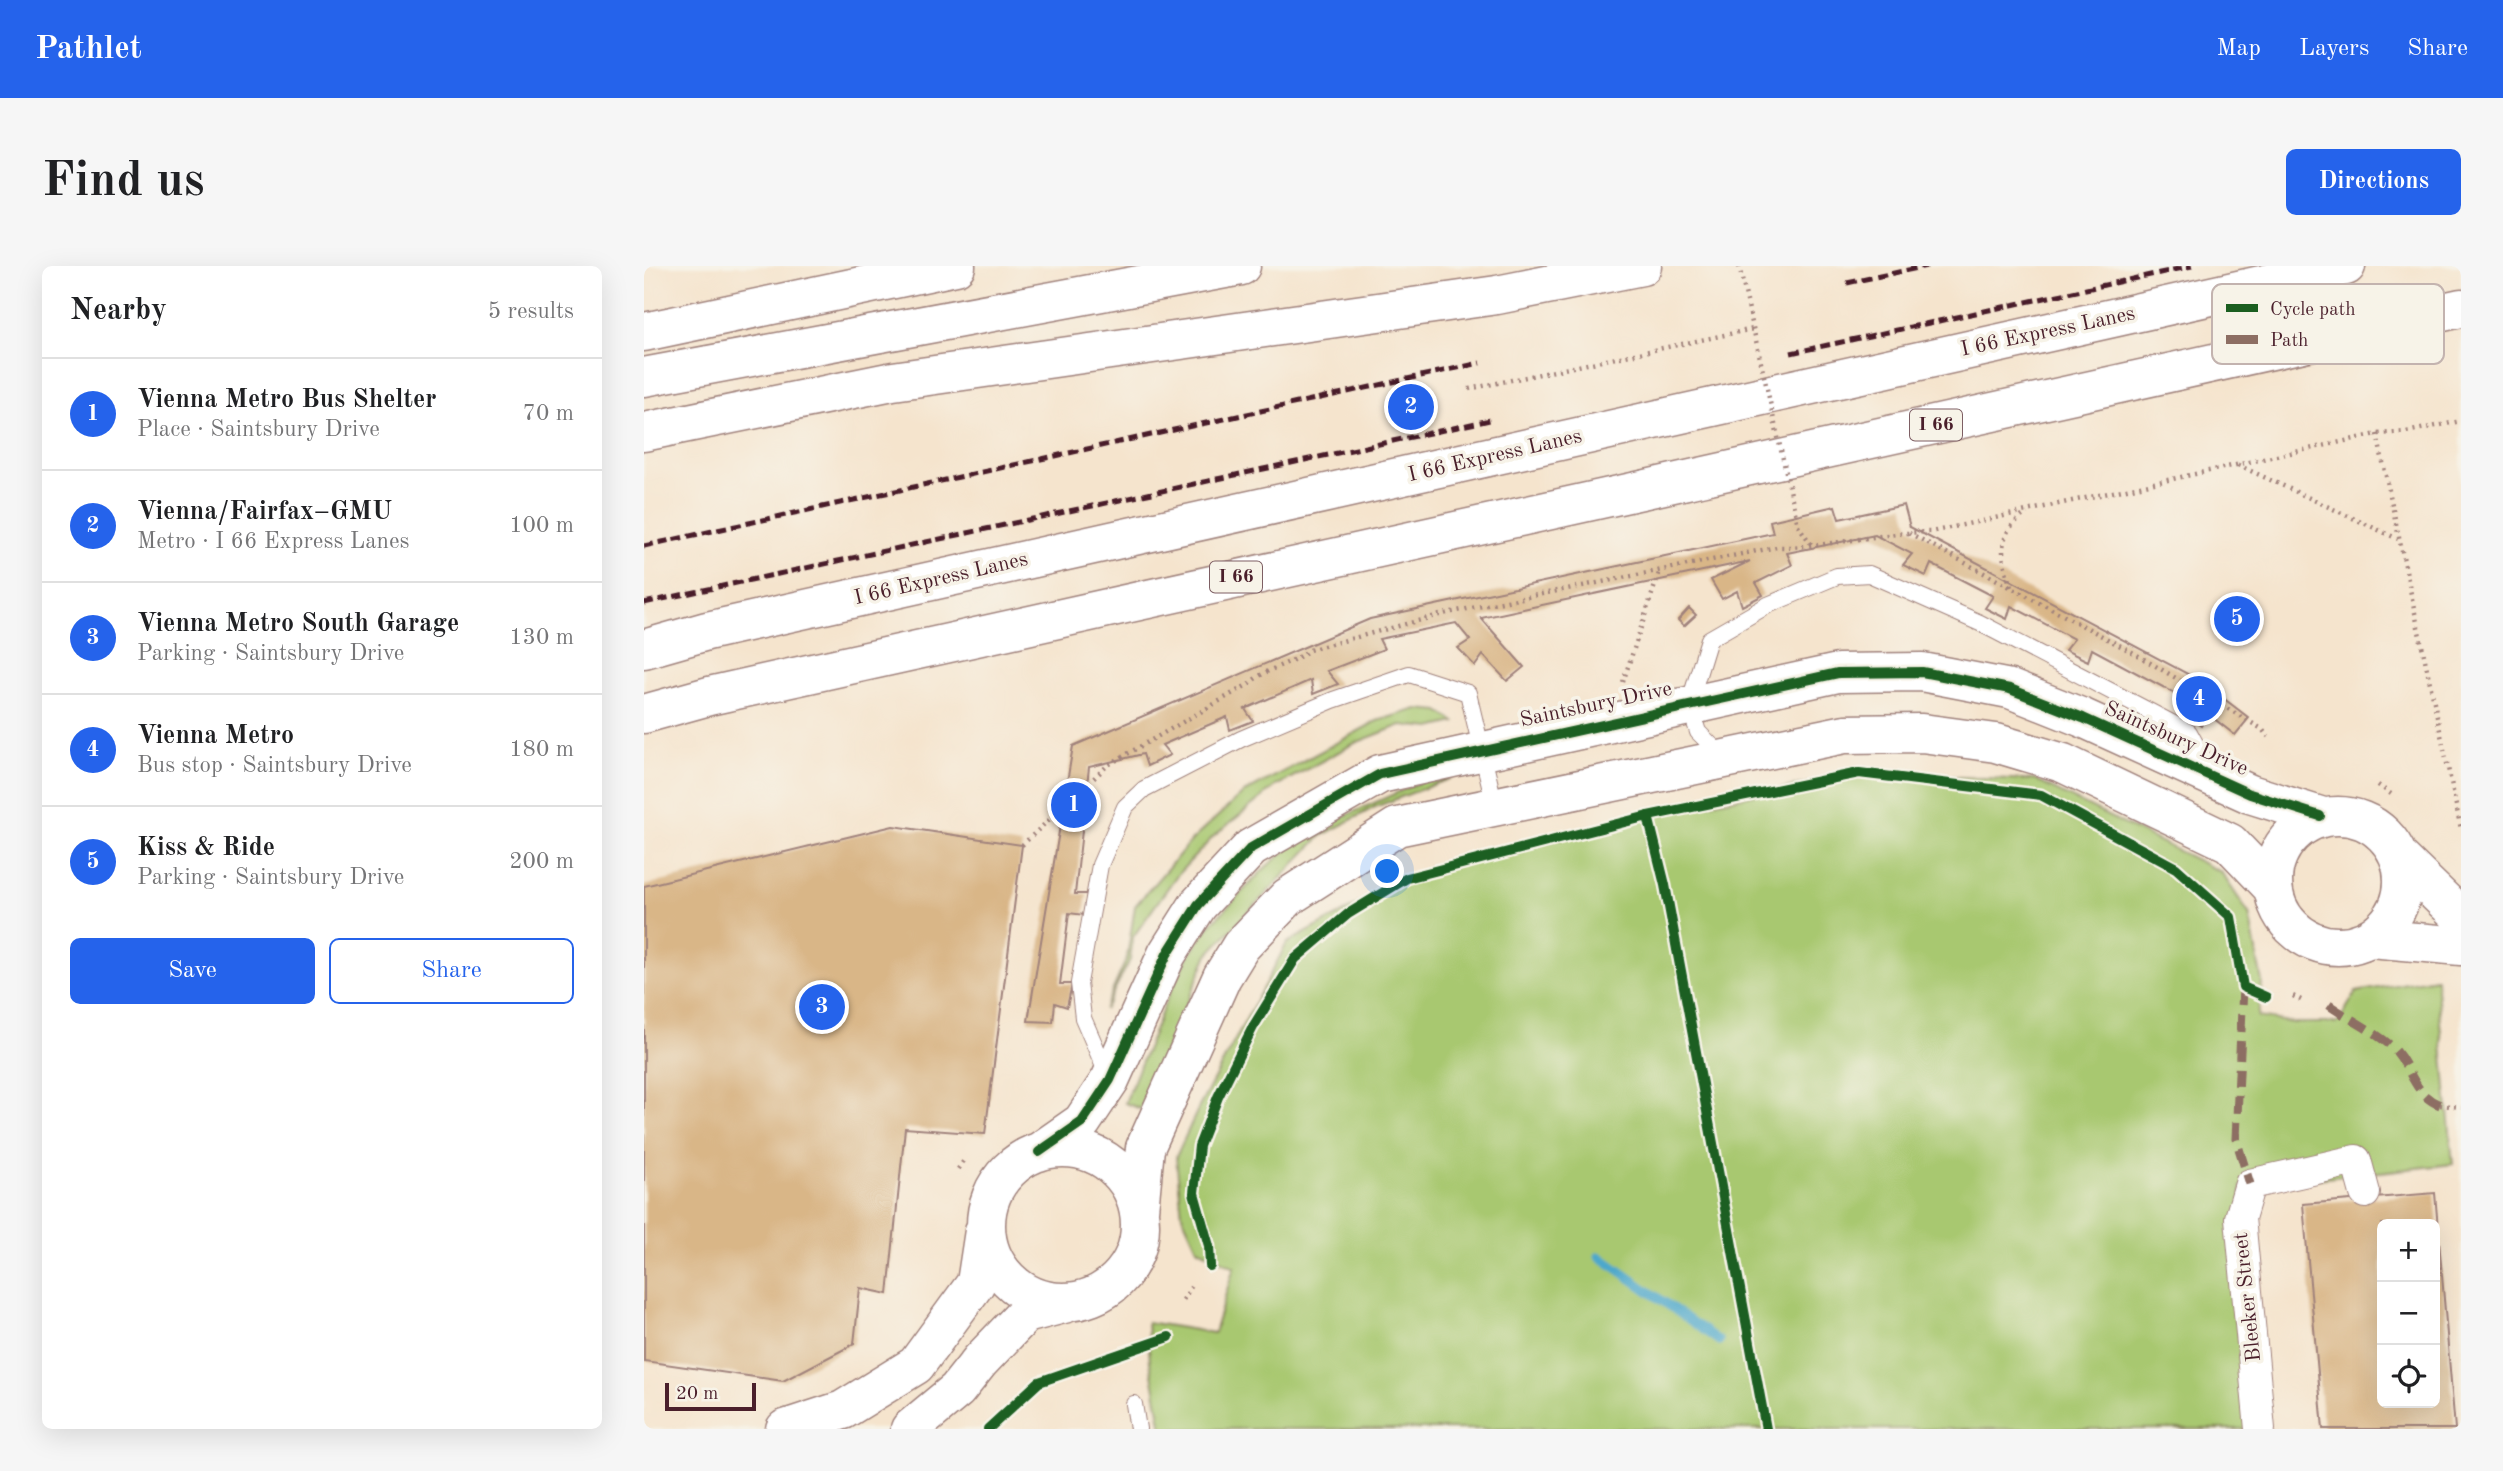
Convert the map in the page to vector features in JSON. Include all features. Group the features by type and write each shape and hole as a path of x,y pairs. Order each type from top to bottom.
{"main road":[{"path":"644,332 956,266"},
{"path":"644,377 1241,266"},
{"path":"644,432 893,382 1497,295 1642,266"},
{"name":"I 66 Express Lanes","path":"2265,284 2346,266"},
{"name":"I 66 Express Lanes","path":"644,649 707,631 2212,296"},
{"name":"I 66","path":"644,713 1277,568 2214,364"},
{"path":"2042,403 2271,364"},
{"name":"Saintsbury Drive","path":"1039,1152 1082,1122 1110,1080 1167,954 1198,905 1251,848 1380,774 1838,673 1922,672 2010,689 2083,718 2250,794 2320,816"},
{"path":"911,1429 957,1390 980,1360 1025,1314 1093,1297 1115,1282 1131,1262 1140,1237 1139,1210 1145,1148 1222,976 1241,946 1288,897 1397,827 1845,734 1922,733 1996,743 2063,763 2230,843 2273,888"},
{"path":"2320,816 2358,818 2378,828 2398,848 2401,859 2404,886 2399,907 2387,925 2370,938 2350,945 2328,945 2308,939 2291,926 2279,909 2273,888 2274,867 2282,847 2296,830 2320,816"},
{"path":"2401,859 2461,917"},
{"path":"2370,938 2461,946"},
{"path":"785,1429 843,1410 916,1364 976,1283 989,1201 1000,1180 1017,1163 1039,1152 1063,1148 1089,1152 1112,1166 1129,1186 1139,1210"},
{"path":"985,1225 994,1260 1017,1287 1041,1300 1067,1303"}],"street":[{"name":"Bleeker Street","path":"2260,1429 2240,1218 2250,1184 2356,1160 2365,1193"}],"lane":[{"path":"1725,758 1698,732 1689,705 1709,639 1768,605 1838,576 1869,574 2005,636 2189,732 2213,777"},
{"path":"1110,1080 1083,1018 1079,983 1100,865 1125,807 1144,789 1241,739 1333,700 1409,674 1468,693 1495,806"},
{"path":"1134,1404 1138,1429"}],"path":[{"path":"1739,266 1798,525 1813,547"},
{"path":"1469,389 1753,329"},
{"path":"1022,845 1108,765 1249,684 1259,674 1296,661 1309,650 1447,613 1660,570 1777,547 1813,547 1908,532 1931,532 2377,434 2406,432 2461,421"},
{"path":"2377,434 2461,829"},
{"path":"2237,465 2398,540"},
{"path":"2012,588 2001,555 2015,521 2032,510"},
{"path":"1908,532 2220,703 2262,729 2267,737"},
{"path":"1623,682 1660,570"},
{"path":"2378,785 2391,794"},
{"path":"2293,996 2301,1000"},
{"path":"2440,1105 2461,1107"},
{"path":"958,1169 965,1160"},
{"path":"1183,1300 1191,1287"}],"green space":[{"path":"1417,709 1439,711 1455,722 1431,728 1401,725 1355,743 1276,786 1214,836 1177,875 1133,937 1130,960 1104,1010 1127,958 1135,906 1191,841 1242,794 1377,721"},
{"path":"1859,773 2035,780 2221,872 2249,914 2262,982 2258,1017 2294,1023 2338,1023 2356,992 2436,978 2453,1164 2241,1187 2261,1429 1162,1429 1150,1362 1147,1322 1214,1333 1234,1267 1197,1248 1182,1215 1176,1157 1199,1107 1287,943 1407,878 1648,816"},
{"path":"1451,778 1375,807 1321,836 1208,954 1141,1109 1125,1103 1169,994 1188,957 1209,926 1266,867 1309,832 1423,781"}],"building":[{"path":"1904,505 1910,527 2201,681 2249,718 2235,735 2208,714 2201,726 2181,712 2191,702 2092,649 2088,661 2065,650 2074,639 2011,606 2007,619 1985,608 1993,596 1931,564 1926,576 1903,565 1912,554 1875,535 1787,553 1792,565 1756,583 1763,595 1742,606 1737,591 1722,599 1711,580 1750,561 1481,618 1524,667 1507,681 1483,655 1475,666 1458,648 1470,640 1456,623 1379,639 1384,649 1327,671 1338,684 1313,694 1311,680 1245,709 1253,721 1230,730 1227,717 1162,745 1170,755 1147,766 1143,754 1089,767 1075,894 1087,894 1084,915 1069,913 1060,984 1072,984 1067,1007 1055,1003 1053,1022 1028,1021 1073,746 1370,619 1773,533 1770,521 1835,506 1839,519"},
{"path":"1689,608 1696,615 1684,626 1678,620"},
{"path":"893,826 1022,845 985,1134 905,1128 888,1294 860,1288 854,1344 783,1381 644,1361 644,886"},
{"path":"2435,1193 2437,1219 2377,1219 2377,1408 2440,1408 2440,1252 2455,1429 2323,1429 2303,1204"}],"waterway":[{"path":"1599,1256 1719,1341"}],"railway":[{"path":"1847,283 1927,266"},
{"path":"1791,353 2192,266"},
{"path":"644,546 1480,363"},
{"path":"644,603 1490,420"}],"marked path":[{"path":"2243,987 2236,1139 2250,1184"},
{"path":"2329,1005 2390,1045 2419,1089 2440,1105"}],"cycle path":[{"path":"1039,1152 1082,1122 1110,1080 1167,954 1198,905 1251,848 1380,774 1838,673 1922,672 2010,689 2083,718 2250,794 2320,816"},
{"path":"1210,1266 1209,1246 1194,1193 1199,1146 1218,1097 1253,1027 1295,959 1348,914 1407,878 1648,816 1859,773 2041,795 2176,868 2231,917 2243,987 2266,997"},
{"path":"1648,816 1665,885 1766,1429"},
{"path":"988,1429 1039,1382 1169,1337"}],"place":[{"name":"Vienna/Fairfax–GMU","path":"1411,407"},
{"name":"Kiss & Ride","path":"2237,619"},
{"name":"Vienna Metro","path":"2199,699"},
{"name":"Vienna Metro Bus Shelter","path":"1074,805"},
{"name":"Vienna Metro South Garage","path":"822,1007"}]}
